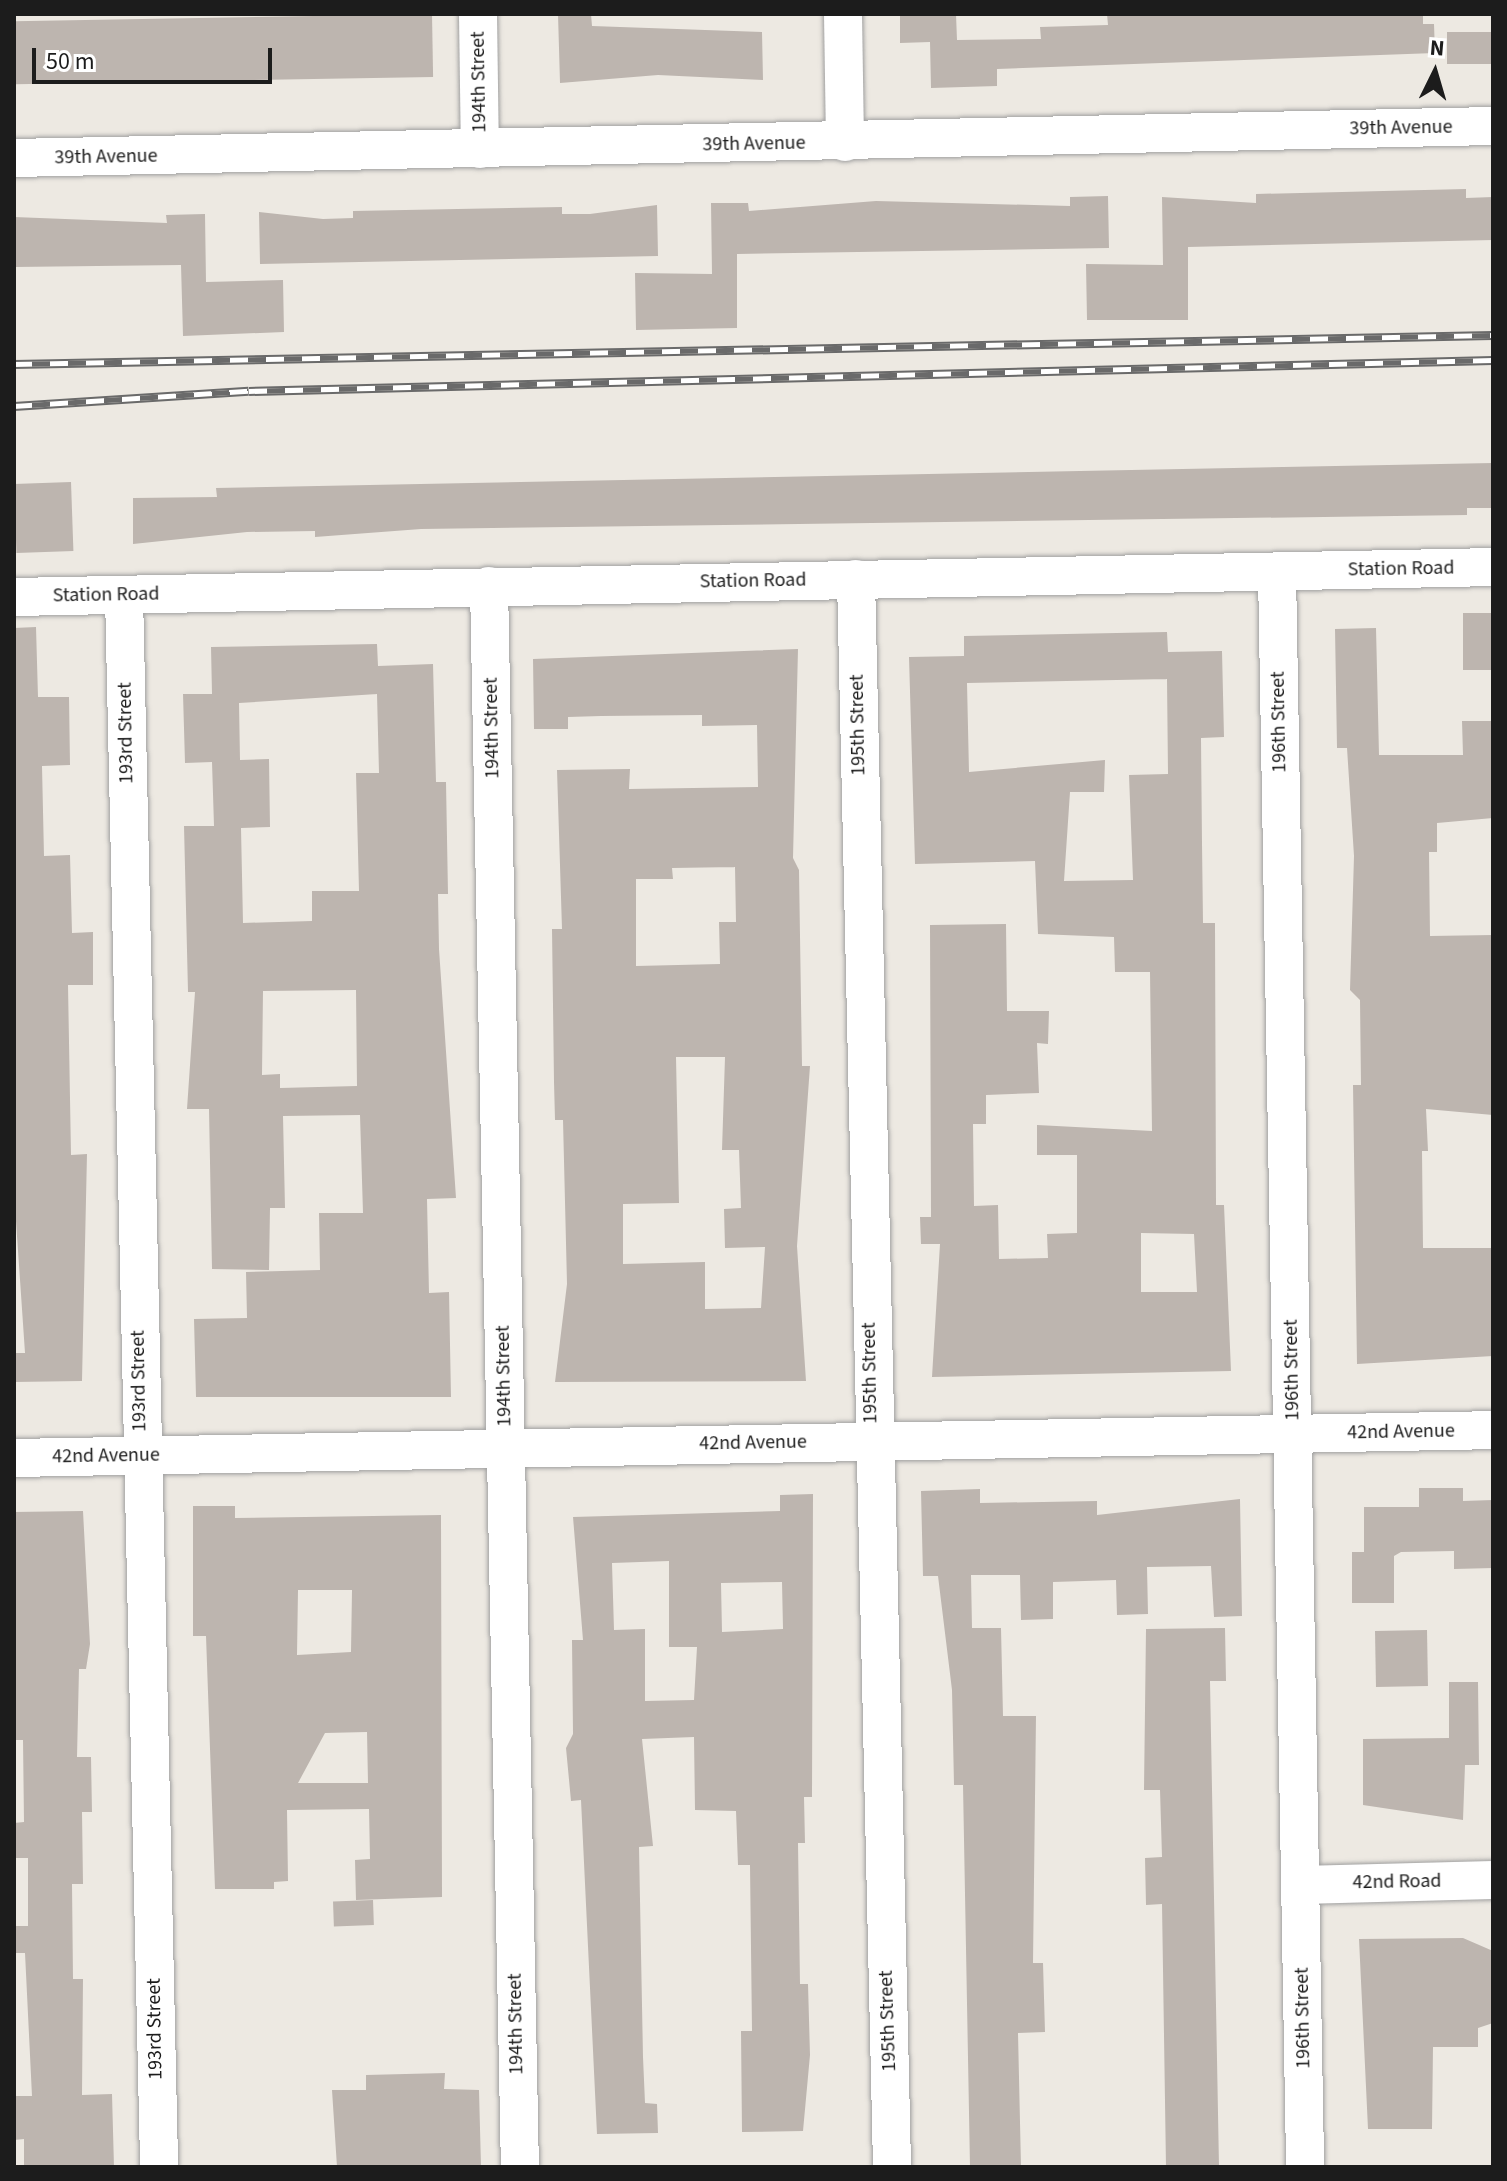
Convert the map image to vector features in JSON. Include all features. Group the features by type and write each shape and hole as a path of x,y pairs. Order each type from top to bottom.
{"street":[{"name":"194th Street","path":"478,14 480,149"},
{"path":"843,14 845,142"},
{"name":"39th Avenue","path":"14,158 1493,126"},
{"name":"Station Road","path":"14,597 1493,567"},
{"name":"196th Street","path":"1277,572 1305,2167"},
{"name":"195th Street","path":"856,579 871,1441 892,2167"},
{"name":"194th Street","path":"489,586 520,2167"},
{"name":"193rd Street","path":"124,595 159,2167"},
{"name":"42nd Avenue","path":"14,1458 1493,1430"},
{"name":"42nd Road","path":"1301,1885 1493,1880"}],"building":[{"path":"432,14 433,77 15,84 14,21"},
{"path":"558,14 591,14 592,26 762,32 763,80 658,75 560,83"},
{"path":"900,14 956,14 957,40 1041,39 1040,27 1108,25 1107,14 1423,14 1423,24 1434,24 1435,53 997,69 997,86 931,88 930,42 900,43"},
{"path":"1447,32 1493,32 1493,64 1447,64"},
{"path":"1466,189 1466,198 1493,197 1493,240 1188,247 1188,320 1087,320 1086,264 1163,265 1162,197 1256,203 1256,194"},
{"path":"1108,196 1109,248 737,254 737,328 636,330 635,273 712,274 711,203 748,203 749,211 876,201 1070,206 1070,197"},
{"path":"657,205 658,256 260,264 259,212 323,219 353,218 353,211 562,207 562,214 590,214"},
{"path":"205,214 206,282 283,280 284,332 183,336 181,265 14,267 14,217 167,223 166,215"},
{"path":"1493,463 1493,508 1467,508 1467,515 421,529 315,537 315,531 247,532 133,544 133,498 217,497 216,488"},
{"path":"71,482 73,551 16,553 14,484"},
{"path":"1463,613 1493,613 1493,670 1463,670"},
{"path":"36,627 38,697 69,697 70,765 42,766 44,856 70,855 72,933 93,932 93,985 68,985 71,1155 87,1154 82,1381 14,1382 14,1353 25,1353 14,1192 14,628"},
{"path":"1376,628 1379,755 1463,755 1462,721 1493,721 1493,818 1437,823 1437,852 1429,852 1430,936 1493,935 1493,1115 1426,1109 1428,1151 1422,1151 1423,1248 1493,1248 1493,1356 1357,1364 1353,1085 1361,1085 1360,1000 1350,990 1354,856 1347,748 1337,748 1335,629"},
{"path":"1167,632 1168,652 1222,651 1224,737 1201,738 1203,923 1215,923 1216,1205 1224,1205 1231,1371 932,1377 940,1244 921,1244 920,1217 931,1217 930,925 1006,924 1007,1011 1049,1011 1048,1044 1037,1043 1039,1093 986,1095 986,1124 973,1124 974,1206 998,1205 999,1259 1048,1258 1047,1234 1077,1233 1077,1155 1037,1155 1037,1125 1152,1131 1150,972 1115,972 1114,937 1038,934 1035,861 915,864 909,657 964,656 964,636","holes":["1167,679 1168,774 1129,775 1133,880 1064,881 1070,792 1104,792 1105,760 969,772 967,683","1141,1233 1194,1234 1197,1292 1141,1292"]},
{"path":"377,644 378,666 433,664 436,782 446,782 448,894 438,894 439,949 456,1198 427,1199 429,1293 449,1292 451,1397 196,1397 194,1319 247,1318 246,1272 320,1270 319,1213 363,1213 360,1115 283,1116 285,1208 270,1208 269,1270 212,1269 209,1109 187,1109 195,992 188,992 184,826 214,826 212,762 185,763 183,694 212,694 211,647","holes":["377,694 379,773 356,773 359,891 312,891 312,921 243,923 241,828 270,827 269,759 240,760 239,703","356,990 357,1086 280,1088 280,1074 262,1075 263,991"]},
{"path":"798,649 793,858 799,870 802,1066 810,1066 797,1246 806,1381 555,1382 567,1284 563,1120 555,1120 554,1082 552,929 562,929 557,770 630,769 629,789 758,787 757,725 702,726 702,715 601,716 568,717 568,729 534,729 533,659","holes":["735,867 736,922 719,922 720,964 636,966 636,879 673,879 672,868","676,1057 725,1057 722,1150 739,1150 741,1208 724,1209 725,1248 765,1247 761,1308 705,1309 705,1262 623,1264 623,1204 679,1203"]},
{"path":"1419,1488 1463,1488 1463,1501 1493,1500 1493,1568 1454,1569 1454,1551 1401,1552 1394,1556 1394,1603 1352,1603 1352,1552 1364,1552 1364,1507 1419,1507"},
{"path":"980,1489 980,1503 1097,1501 1097,1515 1240,1499 1242,1616 1214,1617 1211,1566 1147,1567 1148,1614 1117,1615 1116,1580 1053,1582 1053,1619 1021,1620 1020,1575 971,1575 972,1628 1001,1628 1003,1716 1036,1716 1033,1963 1043,1963 1045,2032 1018,2033 1021,2167 970,2167 963,1785 954,1785 952,1690 938,1576 923,1576 921,1491"},
{"path":"813,1494 812,1797 804,1797 805,1843 798,1843 800,1984 808,1984 810,2055 803,2131 742,2132 741,2031 752,2031 750,1865 738,1865 736,1811 695,1810 694,1737 642,1739 653,1846 639,1847 643,2057 645,2103 657,2104 658,2133 597,2134 581,1800 571,1801 566,1748 573,1734 572,1640 583,1640 573,1517 780,1511 780,1495","holes":["669,1561 669,1647 697,1647 694,1700 645,1701 645,1629 614,1630 612,1563","782,1582 783,1629 722,1632 721,1583"]},
{"path":"193,1506 235,1506 235,1518 441,1515 442,1897 356,1900 355,1860 370,1859 369,1809 287,1810 288,1881 274,1882 274,1889 215,1889 206,1636 193,1636","holes":["298,1590 352,1590 351,1652 297,1655","367,1732 368,1783 298,1783 325,1733"]},
{"path":"83,1511 90,1644 86,1669 79,1669 77,1757 91,1757 92,1812 82,1812 83,1884 72,1884 73,1979 83,1979 82,2095 112,2094 114,2167 24,2167 24,2139 14,2140 14,2096 32,2096 25,1953 16,1953 16,1926 28,1926 28,1858 14,1858 14,1823 24,1822 23,1740 14,1740 14,1512"},
{"path":"1225,1628 1226,1681 1210,1681 1219,2167 1166,2167 1162,1904 1146,1905 1145,1858 1162,1857 1160,1790 1144,1790 1146,1629"},
{"path":"1427,1630 1428,1686 1376,1687 1375,1631"},
{"path":"1449,1682 1478,1682 1479,1765 1465,1765 1463,1820 1363,1805 1363,1739 1449,1738"},
{"path":"373,1900 374,1925 334,1926 333,1901"},
{"path":"1463,1938 1493,1951 1493,2023 1478,2028 1478,2047 1433,2047 1432,2129 1368,2129 1359,1939"},
{"path":"445,2073 444,2089 479,2090 481,2167 337,2167 332,2090 366,2090 366,2075"}],"railway":[{"path":"14,364 1493,335"},
{"path":"14,406 249,391 1493,360"}]}
